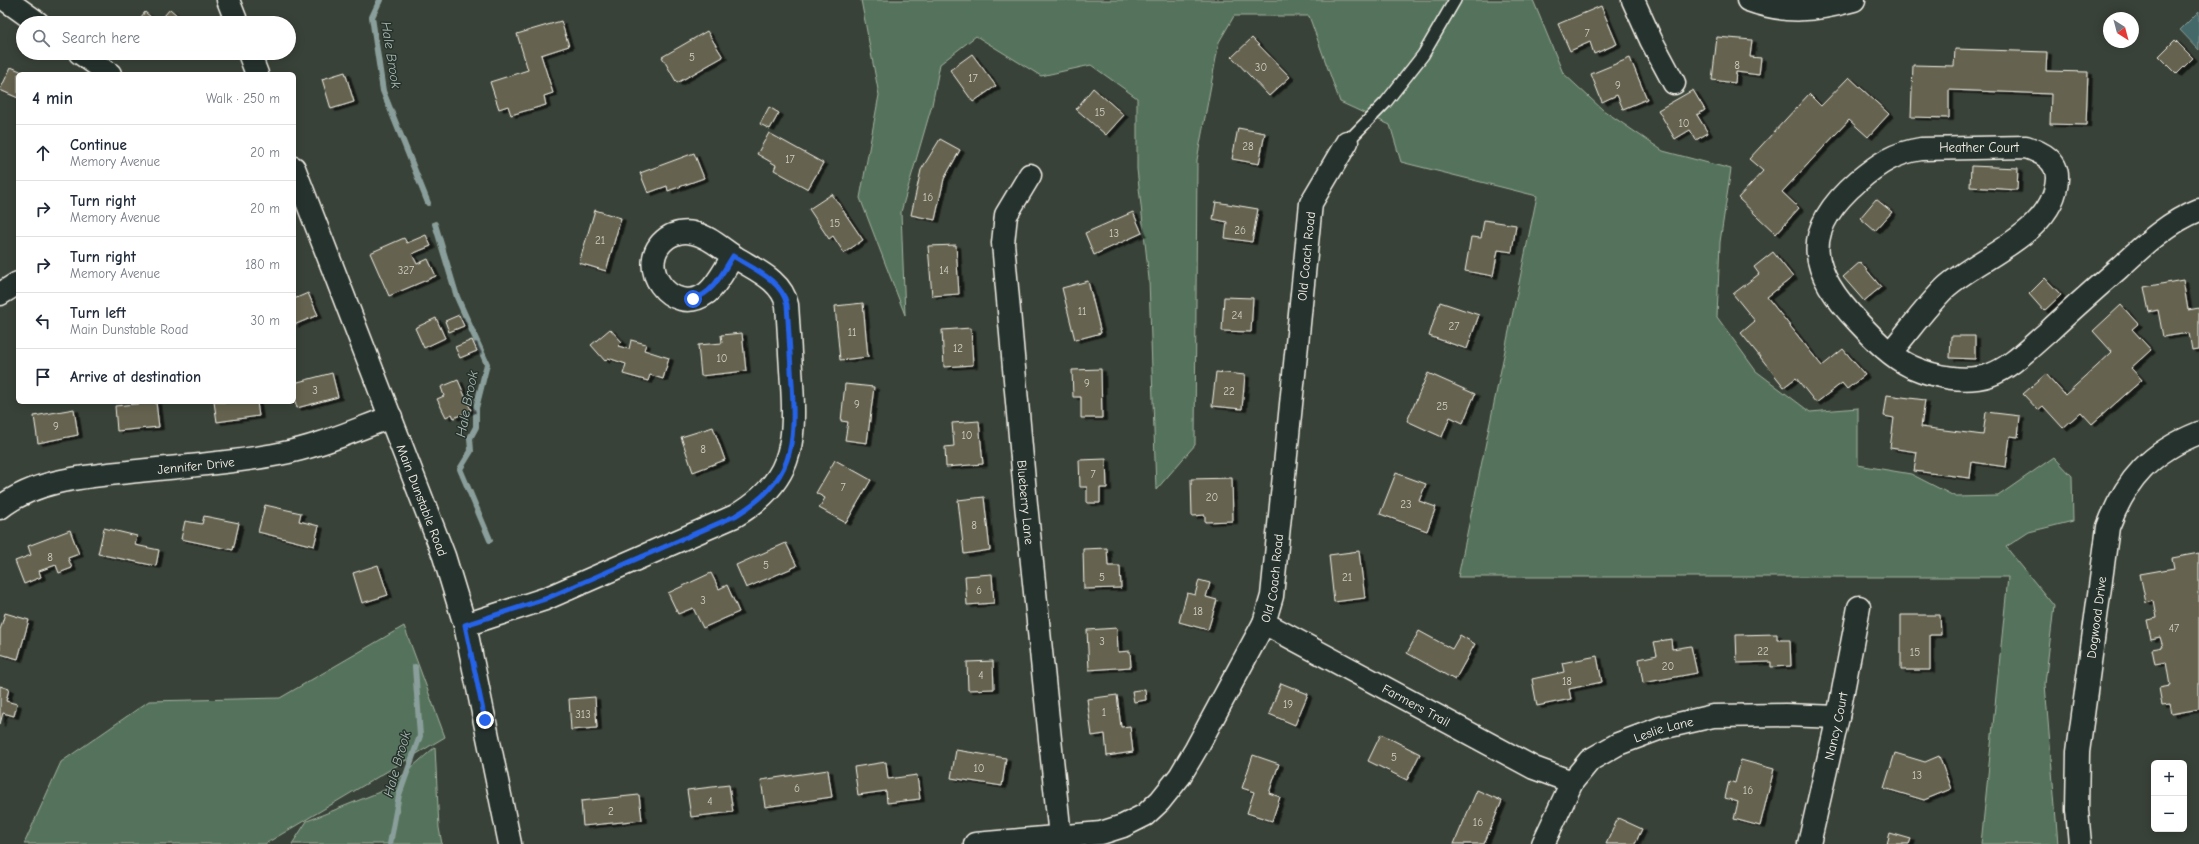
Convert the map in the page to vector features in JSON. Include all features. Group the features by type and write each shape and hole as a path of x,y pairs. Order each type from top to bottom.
{"street":[{"path":"6,0 28,16"},
{"path":"228,0 234,16"},
{"path":"1633,0 1651,40 1674,83"},
{"path":"1748,0 1782,10 1812,10 1854,0"},
{"path":"89,60 105,72"},
{"path":"251,60 256,72"},
{"name":"Old Coach Road","path":"975,844 1101,833 1122,826 1145,815 1160,801 1180,776 1264,623 1272,596 1311,203 1346,142"},
{"name":"Heather Court","path":"1890,353 1945,288 2017,239 2034,225 2047,207 2057,188 2058,174 2052,161 2041,152 2026,147 1944,147 1905,151 1890,157 1876,166 1838,201 1825,218 1820,230 1817,244 1822,271 1828,284 1853,316 1890,353 1912,367 1931,374 1954,378 1974,378 2001,370 2034,345 2142,247 2170,225 2199,210"},
{"name":"Main Dunstable Road","path":"296,173 392,417 444,556 465,625 510,844"},
{"name":"Blueberry Lane","path":"1030,175 1006,215 1003,243 1023,481 1060,836"},
{"path":"465,625 545,599 735,516 760,499 780,476 792,446 794,418 786,299 773,282 733,256"},
{"path":"0,294 16,284"},
{"name":"Jennifer Drive","path":"0,508 29,491 54,483 109,474 281,454 310,446 392,417"},
{"name":"Dogwood Drive","path":"2080,844 2077,810 2078,752 2108,527 2124,489 2140,471 2165,449 2199,433"},
{"name":"Nancy Court","path":"1810,844 1838,717 1859,607"},
{"name":"Farmers Trail","path":"1264,623 1534,768 1572,782"},
{"name":"Leslie Lane","path":"1543,844 1572,782 1590,760 1618,744 1661,728 1712,716 1785,715 1838,717"}],"lane":[{"path":"1346,142 1386,102 1423,55 1455,0"}],"green space":[{"path":"861,0 1533,0 1563,73 1603,110 1663,151 1731,169 1720,242 1717,317 1756,371 1810,412 1858,408 1858,465 1911,474 1956,497 1998,496 2054,457 2072,476 2073,521 2029,532 2006,547 2054,606 2045,684 2058,844 1981,844 2008,577 1458,577 1537,196 1401,162 1390,125 1340,102 1309,16 1234,16 1219,42 1197,160 1195,445 1156,490 1149,279 1137,169 1137,98 1091,65 1041,76 976,36 940,64 932,105 901,212 905,315 860,198 879,95"},
{"path":"404,626 445,737 265,844 24,844 61,762 149,701 280,698"},
{"path":"435,747 439,828 442,844 292,844 307,821 387,789"}],"water":[{"path":"2199,11 2199,50 2180,30"}],"building":[{"path":"1601,6 1617,44 1594,54 1590,42 1570,51 1558,24"},
{"path":"170,9 178,16 164,16"},
{"path":"145,12 150,16 142,16"},
{"path":"561,21 569,46 541,55 553,93 544,96 546,105 511,115 508,106 499,109 490,82 528,70 517,34"},
{"path":"707,31 723,57 677,83 662,57"},
{"path":"1717,37 1752,40 1750,57 1761,58 1759,75 1736,72 1735,83 1712,80"},
{"path":"1252,38 1290,77 1269,96 1232,57"},
{"path":"2175,40 2193,58 2177,74 2159,56"},
{"path":"1955,49 2047,52 2046,71 2088,72 2086,125 2050,124 2051,94 1949,90 1949,118 1911,117 1913,65 1954,66"},
{"path":"972,54 996,86 973,102 950,70"},
{"path":"1630,58 1647,99 1623,109 1617,95 1602,102 1591,74"},
{"path":"11,67 22,72 16,72 16,97 0,90"},
{"path":"345,72 354,102 331,109 322,79"},
{"path":"1849,77 1889,114 1868,137 1849,120 1782,192 1799,208 1776,234 1738,198 1763,171 1749,159 1809,94 1821,106"},
{"path":"1093,88 1124,115 1106,135 1076,109"},
{"path":"1693,90 1705,110 1697,115 1708,133 1696,140 1690,130 1675,139 1658,110"},
{"path":"769,107 779,113 770,129 760,124"},
{"path":"1238,128 1265,133 1259,164 1232,159"},
{"path":"769,133 823,163 808,189 774,170 776,165 757,154"},
{"path":"940,139 960,150 944,179 935,220 911,215 921,170"},
{"path":"694,153 704,178 668,191 667,186 648,193 640,173"},
{"path":"1971,166 2018,168 2017,190 1970,187"},
{"path":"832,194 863,240 844,253 833,236 829,239 809,209"},
{"path":"1876,199 1892,212 1875,231 1860,218"},
{"path":"1216,202 1258,209 1252,242 1225,238 1227,222 1213,219"},
{"path":"595,210 621,218 606,271 579,263"},
{"path":"1133,212 1142,233 1094,255 1085,233"},
{"path":"1484,220 1516,225 1512,252 1498,250 1493,276 1465,271 1471,237 1481,238"},
{"path":"426,235 431,246 412,254 417,264 428,259 436,276 389,296 370,253 404,238 407,243"},
{"path":"956,245 959,294 932,296 928,246"},
{"path":"1773,252 1793,277 1767,297 1822,366 1843,349 1865,375 1847,389 1842,383 1816,403 1796,378 1784,387 1741,333 1755,321 1733,294 1759,274 1754,267"},
{"path":"1860,262 1881,287 1864,301 1843,277"},
{"path":"2045,278 2061,295 2044,311 2029,294"},
{"path":"2183,280 2188,310 2199,308 2199,349 2192,350 2189,333 2163,337 2158,310 2149,312 2144,287"},
{"path":"1088,281 1101,333 1075,340 1062,288"},
{"path":"308,293 318,315 296,324 296,298"},
{"path":"1224,297 1253,298 1251,332 1222,331"},
{"path":"1440,302 1479,315 1467,349 1429,336"},
{"path":"863,303 868,357 840,360 835,306"},
{"path":"2121,305 2138,324 2132,329 2151,350 2131,368 2142,380 2092,424 2081,412 2063,428 2043,406 2038,410 2023,394 2046,374 2065,395 2096,367 2112,352 2093,331"},
{"path":"459,315 464,326 449,332 445,321"},
{"path":"436,318 445,338 424,348 415,328"},
{"path":"971,328 973,365 944,367 942,330"},
{"path":"610,329 622,342 618,346 629,349 631,340 646,344 644,350 669,358 663,379 650,375 648,381 623,374 626,364 608,358 605,361 591,345"},
{"path":"742,333 746,371 701,376 698,345 722,343 721,335"},
{"path":"1951,336 1975,336 1975,359 1950,358"},
{"path":"472,340 477,351 460,358 455,347"},
{"path":"1101,369 1102,418 1081,418 1081,397 1073,397 1072,370"},
{"path":"1216,372 1245,375 1242,409 1212,406"},
{"path":"332,373 338,397 297,408 296,382"},
{"path":"1428,373 1475,394 1463,423 1450,417 1442,437 1407,421"},
{"path":"458,380 471,410 454,418 452,414 446,417 437,399 444,396 441,387"},
{"path":"845,384 874,387 867,443 845,440 848,422 841,421"},
{"path":"1887,395 1925,400 1921,427 1983,435 1986,412 2020,416 2018,437 2010,436 2006,467 1972,462 1970,478 1914,471 1917,452 1890,448 1894,418 1884,416"},
{"path":"156,404 159,427 117,431 115,406"},
{"path":"214,404 257,404 259,416 217,422"},
{"path":"74,409 78,435 38,443 34,416"},
{"path":"979,421 983,464 946,467 945,447 954,446 952,423"},
{"path":"713,427 725,460 693,472 681,437"},
{"path":"1106,459 1107,488 1100,488 1100,503 1087,503 1087,487 1080,487 1079,460"},
{"path":"835,460 871,480 846,523 819,508 825,498 816,493"},
{"path":"1396,473 1426,484 1419,501 1436,507 1427,531 1380,514"},
{"path":"1232,478 1233,521 1205,522 1205,515 1192,516 1191,479"},
{"path":"984,497 990,550 964,554 958,500"},
{"path":"265,505 301,513 299,521 319,526 314,546 258,532"},
{"path":"204,516 239,523 233,550 181,539 185,521 202,524"},
{"path":"104,528 137,536 135,545 159,550 156,566 98,554"},
{"path":"70,530 79,554 68,558 72,568 59,573 56,565 39,571 41,577 24,584 15,561 31,555 28,546"},
{"path":"786,543 797,566 746,588 736,565"},
{"path":"1107,548 1108,566 1120,566 1121,588 1084,589 1083,549"},
{"path":"1359,551 1365,598 1334,602 1329,555"},
{"path":"2199,553 2199,709 2172,714 2170,704 2162,705 2159,688 2170,686 2166,662 2155,664 2152,649 2163,647 2160,637 2151,639 2147,620 2157,618 2154,601 2146,603 2140,574 2174,568 2172,558"},
{"path":"378,565 388,595 362,603 353,573"},
{"path":"711,573 719,589 727,585 739,612 703,628 693,608 678,614 668,593"},
{"path":"992,574 994,603 967,605 965,576"},
{"path":"1199,580 1210,583 1206,597 1217,600 1208,630 1179,622 1187,593 1195,595"},
{"path":"5,613 29,620 18,659 0,654 0,630"},
{"path":"1901,615 1940,615 1941,635 1930,635 1930,670 1901,670"},
{"path":"1117,628 1118,652 1130,651 1131,667 1089,670 1087,630"},
{"path":"1419,631 1452,649 1460,635 1475,644 1455,680 1407,653"},
{"path":"1777,634 1777,640 1790,640 1791,666 1771,667 1771,662 1737,663 1736,635"},
{"path":"1671,639 1672,649 1691,646 1697,673 1643,683 1639,659 1657,655 1654,642"},
{"path":"1597,656 1602,682 1569,689 1571,699 1537,706 1532,679 1564,672 1562,663"},
{"path":"993,661 994,689 968,690 967,662"},
{"path":"1281,683 1308,694 1295,725 1269,714"},
{"path":"0,686 9,689 6,701 17,704 14,716 3,713 0,724"},
{"path":"1145,689 1146,700 1134,702 1132,691"},
{"path":"1117,695 1121,727 1130,726 1133,752 1107,756 1105,734 1092,736 1087,699"},
{"path":"595,697 597,728 571,730 569,699"},
{"path":"1381,734 1420,754 1407,780 1368,761"},
{"path":"956,750 1006,758 1002,786 951,778"},
{"path":"1895,753 1925,762 1939,756 1951,789 1924,800 1884,788"},
{"path":"1253,755 1279,764 1269,793 1280,797 1272,821 1247,813 1254,792 1242,788"},
{"path":"1741,760 1774,769 1760,826 1734,819 1738,802 1725,798 1729,781 1735,783"},
{"path":"886,762 888,779 917,775 920,799 887,803 886,791 858,795 854,767"},
{"path":"828,770 832,797 765,807 761,780"},
{"path":"729,785 733,812 691,817 687,790"},
{"path":"1477,790 1502,801 1484,844 1454,844"},
{"path":"639,795 642,820 583,826 581,801"},
{"path":"1618,818 1642,829 1635,844 1606,844"},
{"path":"1890,833 1911,839 1909,844 1887,844"}],"waterway":[{"name":"Hale Brook","path":"380,0 372,17 383,91 428,203"},
{"name":"Hale Brook","path":"435,224 457,297 487,364 476,408 476,427 470,438 471,451 460,469 490,540"},
{"name":"Hale Brook","path":"390,844 399,795 420,736 415,667"}],"route":[{"path":"485,720 465,625 503,614 545,599 735,516 748,509 771,488 780,476 787,462 792,446 794,418 787,305 783,293 773,282 733,256 713,287 707,293 693,299"}]}
